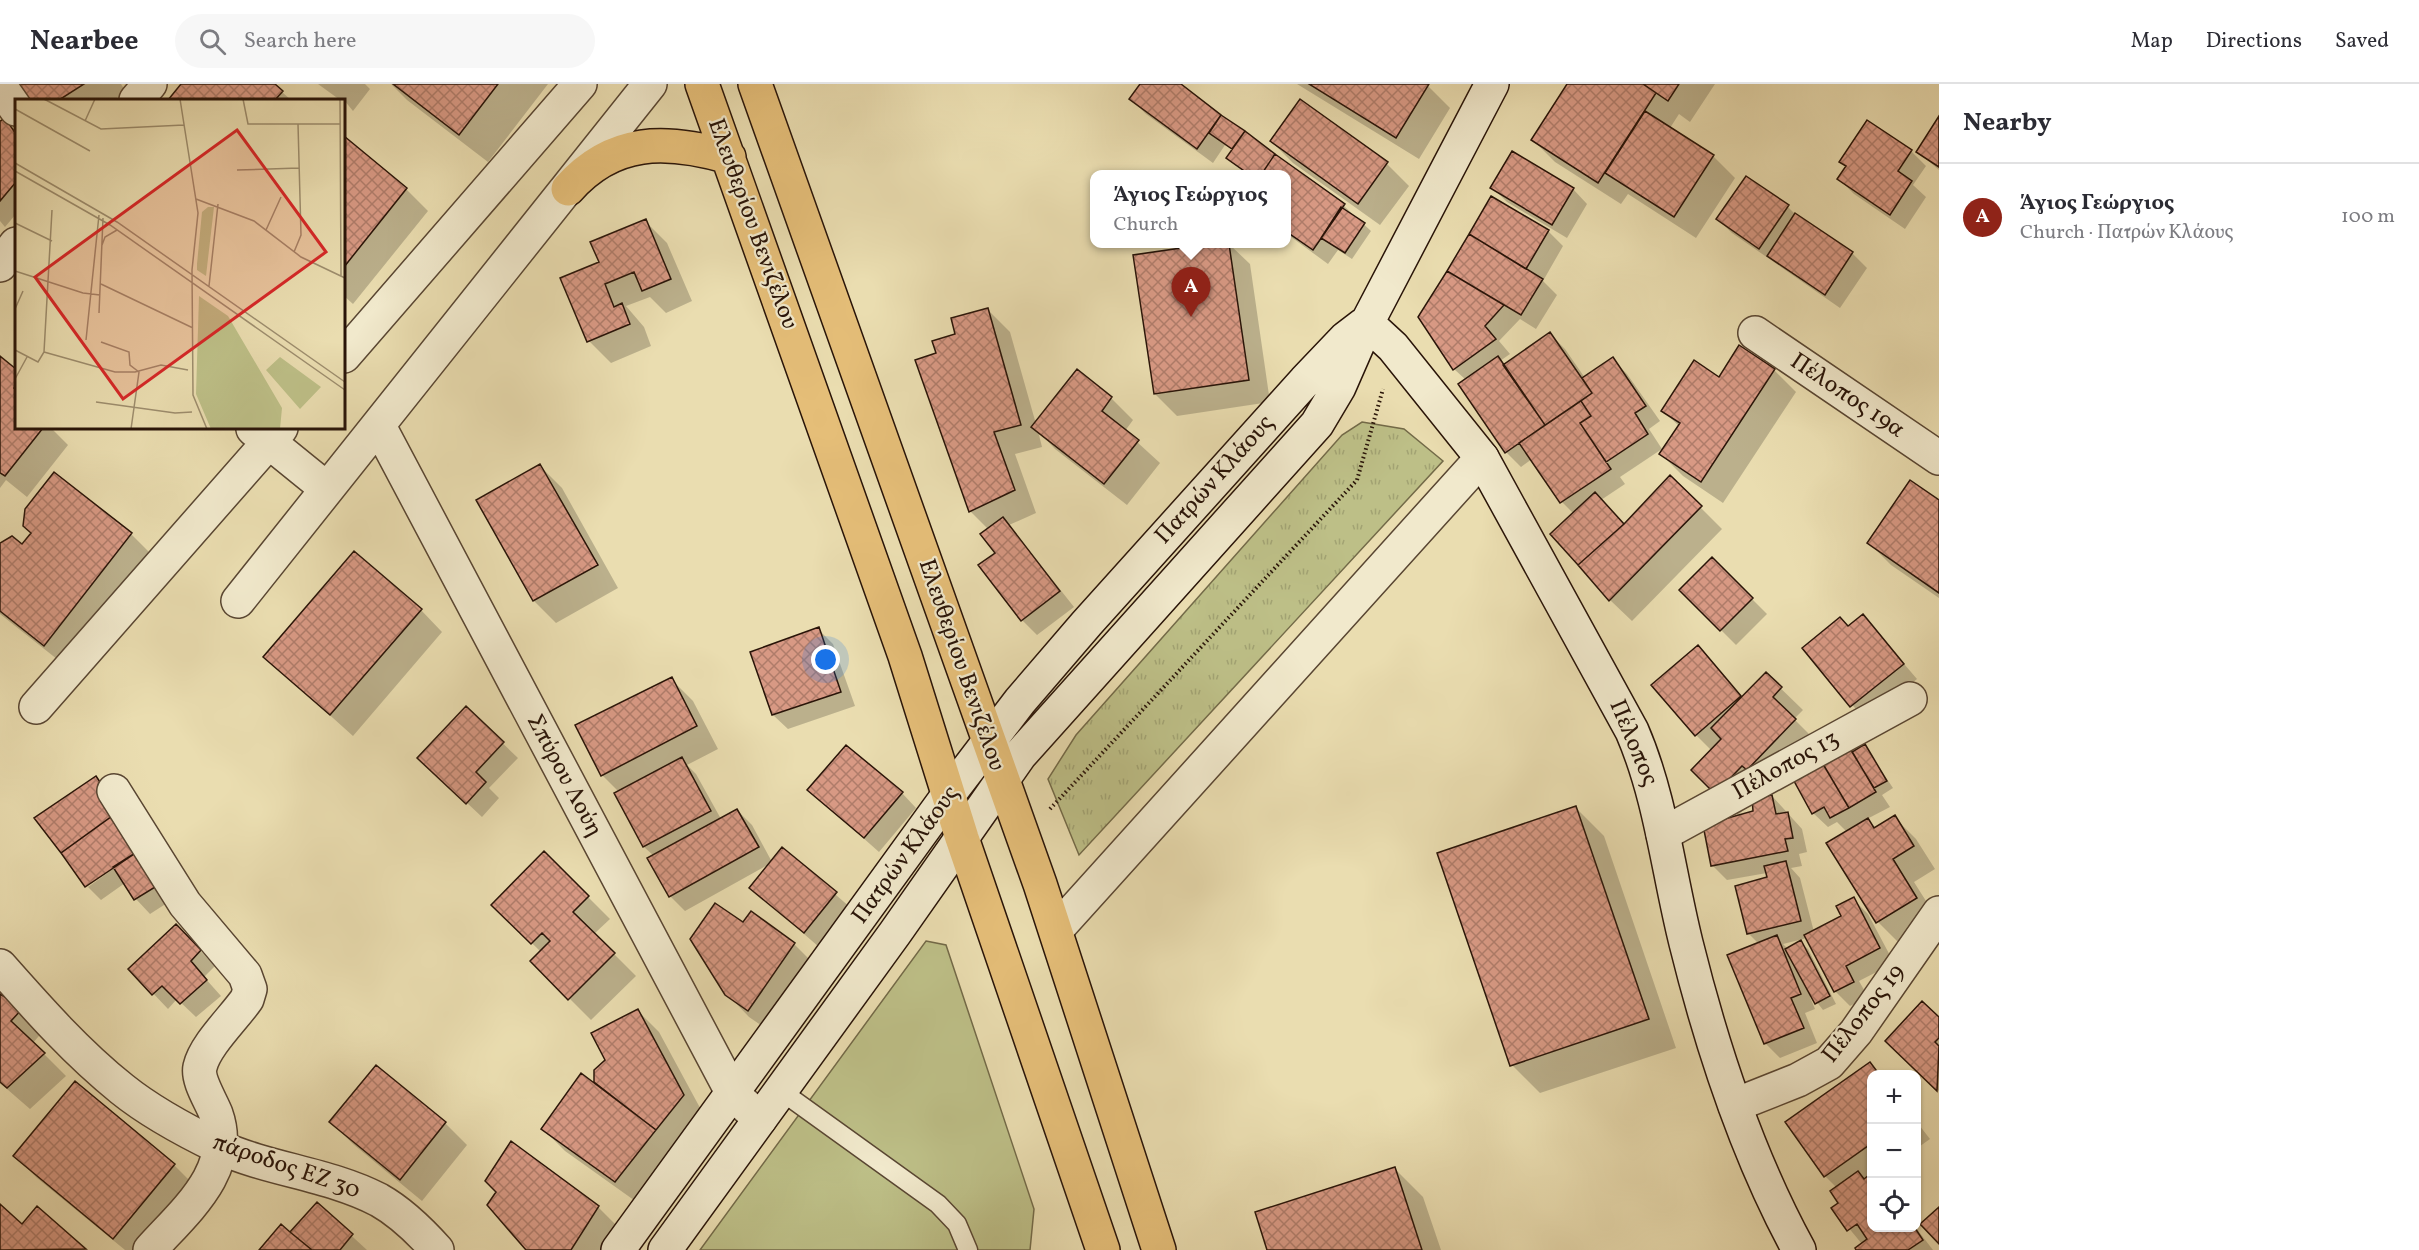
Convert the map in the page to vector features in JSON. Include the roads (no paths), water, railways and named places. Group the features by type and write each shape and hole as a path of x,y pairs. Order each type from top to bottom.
{"main road":[{"name":"Ελευθερίου Βενιζέλου","path":"702,84 905,656 962,838 1102,1250"},
{"name":"Ελευθερίου Βενιζέλου","path":"755,84 1056,930 1159,1250"},
{"path":"568,189 594,164 622,151 644,147 666,148 729,157"}],"street":[{"path":"137,99 150,84"},
{"path":"345,355 580,84"},
{"path":"238,601 650,84"},
{"name":"Πατρών Κλάους","path":"665,1250 1002,780 1046,724 1317,424 1339,387 1367,323 1492,84"},
{"path":"0,86 15,108"},
{"path":"0,265 15,245"},
{"name":"Πατρών Κλάους","path":"618,1250 988,743 1087,623 1333,351 1367,323"},
{"name":"Πέλοπος","path":"1367,323 1393,347 1482,458 1632,731 1647,767 1699,993 1760,1171 1799,1250"},
{"name":"Πέλοπος 19α","path":"1755,333 1939,458"},
{"name":"Σπύρου Λούη","path":"379,426 733,1094 760,1119"},
{"path":"36,707 267,432 327,489"},
{"path":"1056,930 1482,458"},
{"name":"Πέλοπος 13","path":"1662,834 1910,699"},
{"path":"114,791 185,904 248,981 250,989 247,999 211,1046 200,1065 202,1080 218,1121 222,1148 216,1165 201,1192 150,1250"},
{"name":"Πέλοπος 19","path":"1736,1105 1798,1080 1829,1063 1856,1032 1939,913"},
{"name":"πάροδος ΕΖ 30","path":"0,966 69,1040 123,1090 196,1135 222,1148 377,1199 403,1216 437,1250"}],"lane":[{"path":"781,1091 938,1204 957,1224 968,1250"}],"place":[{"name":"Άγιος Γεώργιος","path":"1191,317"}]}
